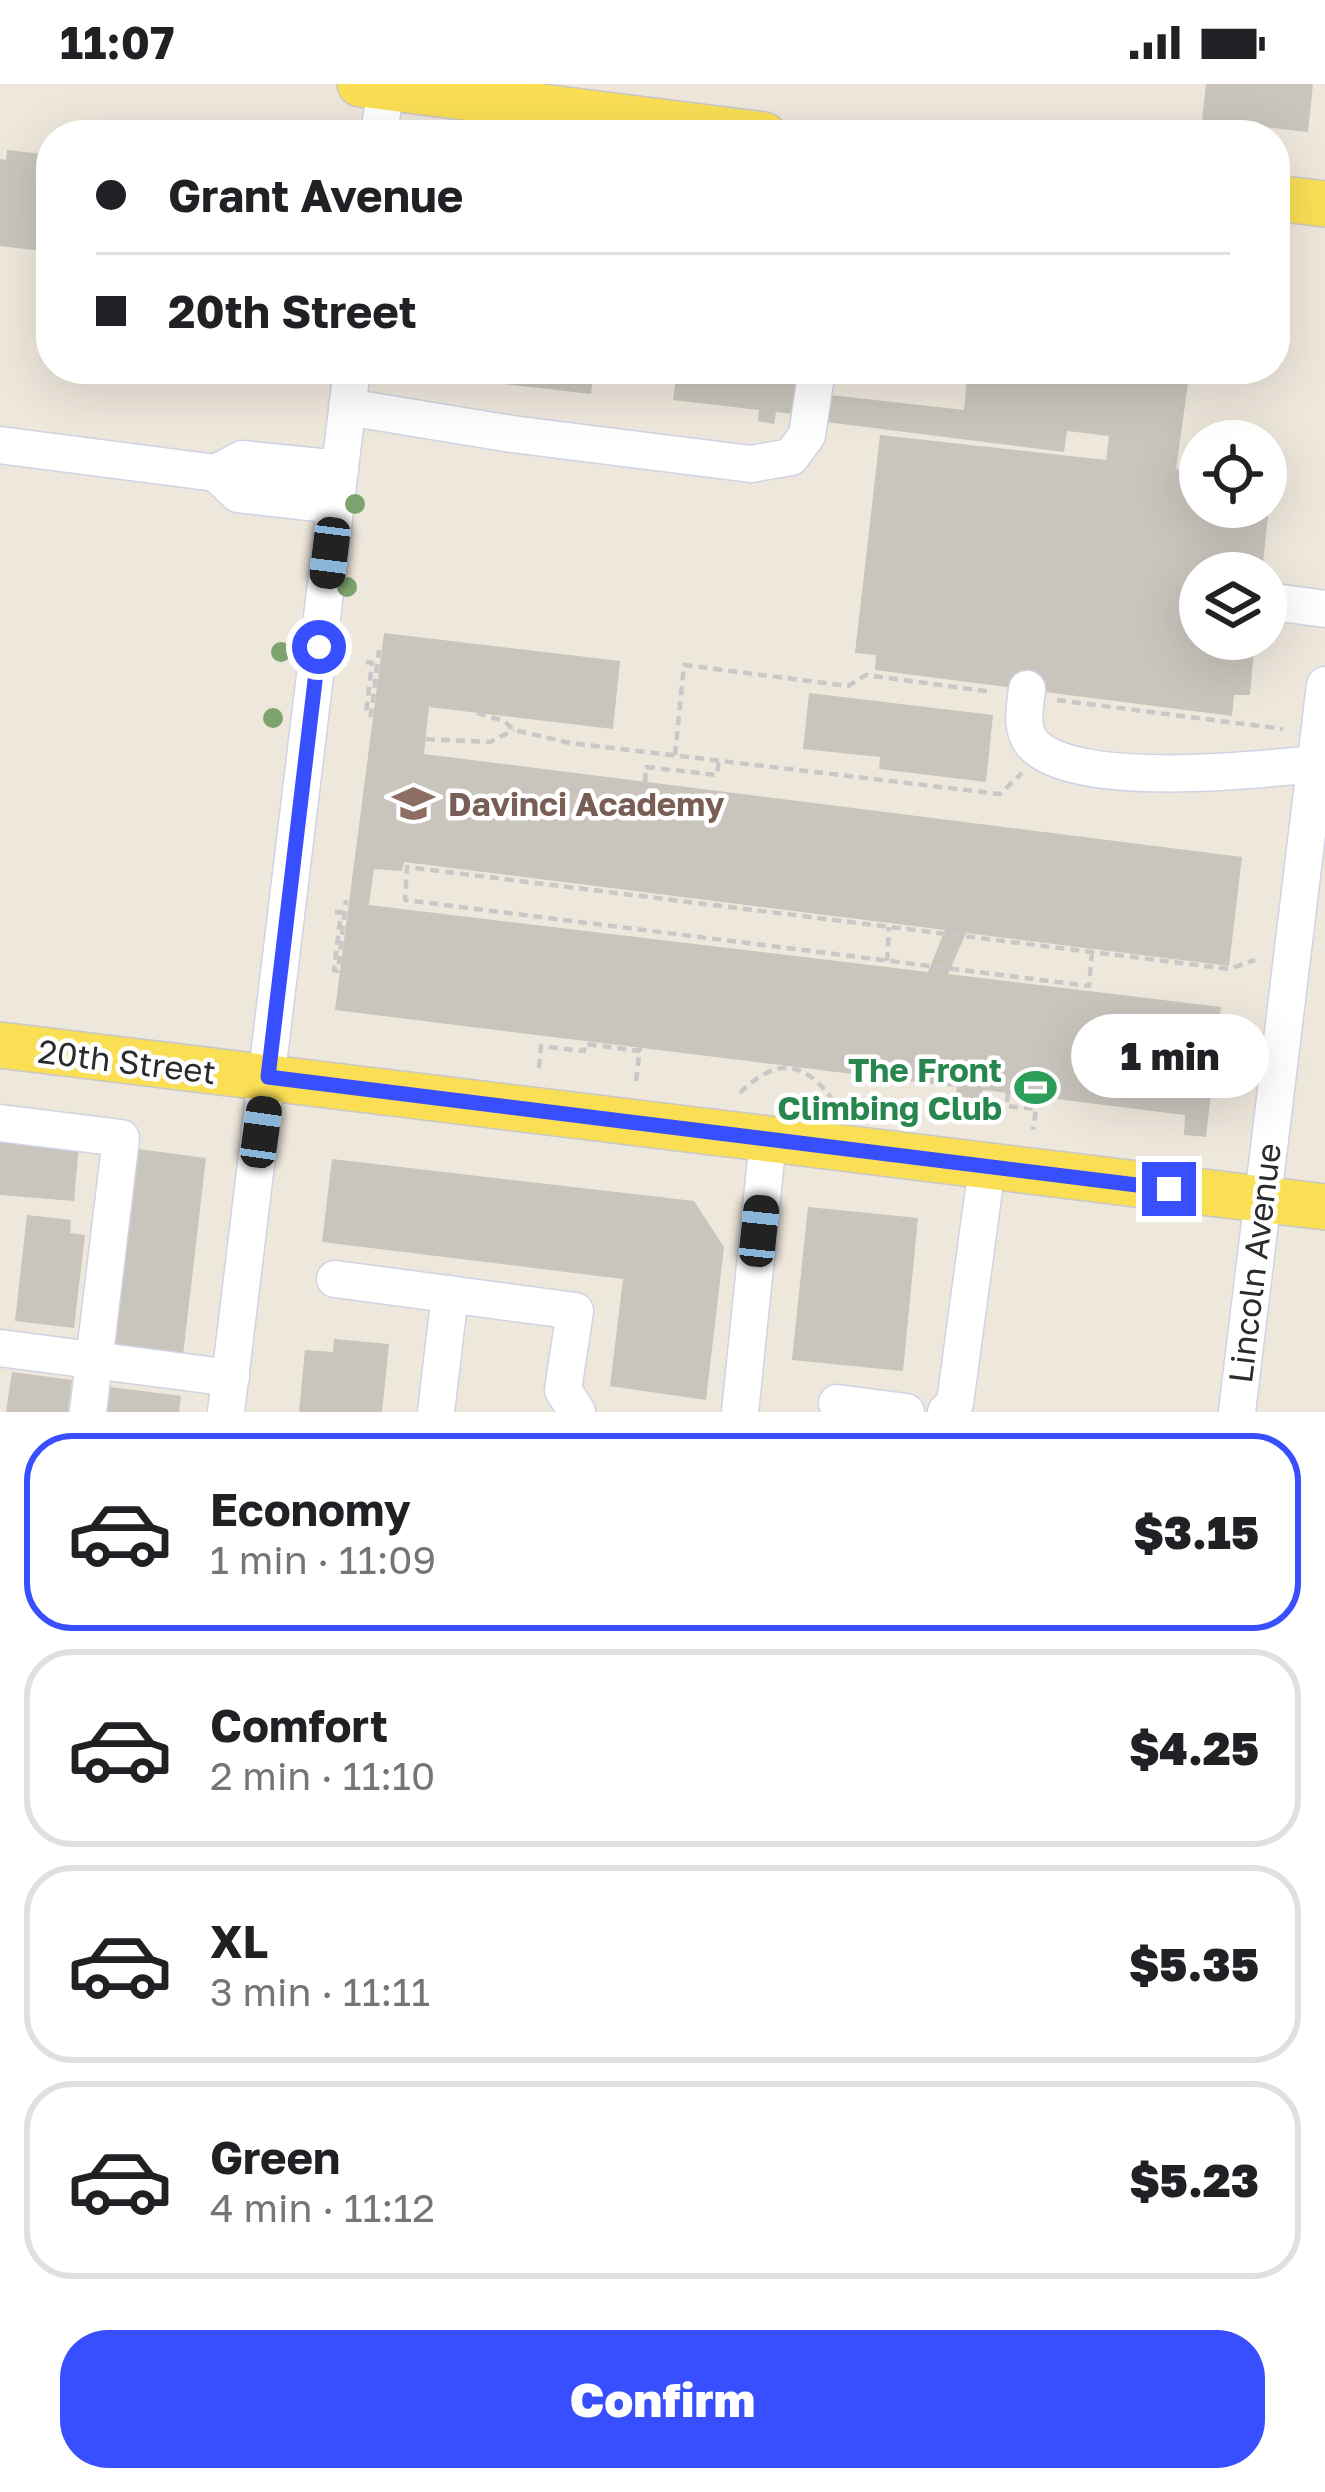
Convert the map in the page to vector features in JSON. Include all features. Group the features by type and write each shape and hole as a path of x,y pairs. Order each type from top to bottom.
{"main road":[{"path":"377,85 648,120"},
{"path":"1290,200 1325,205"},
{"name":"20th Street","path":"0,1045 1325,1207"}],"street":[{"path":"377,85 379,120"},
{"path":"0,1348 94,1360 228,1395 350,384"},
{"path":"347,407 512,434 751,464 791,457 806,435 814,384"},
{"path":"0,445 216,473 238,494 338,487"},
{"path":"1287,604 1325,609"},
{"name":"Lincoln Avenue","path":"1237,1412 1325,685"},
{"path":"1026,693 1023,722 1030,742 1054,761 1198,775 1315,764"},
{"path":"0,1124 121,1138 88,1412"},
{"path":"740,1412 768,1140"},
{"path":"946,1412 955,1403 987,1167"},
{"path":"335,1279 574,1310 563,1390 577,1412"},
{"path":"436,1412 450,1294"},
{"path":"837,1403 907,1412"}],"path":[{"path":"374,649 380,650 370,715 366,714 369,663 374,649"},
{"path":"675,755 684,665 848,686 866,675 1283,729"},
{"path":"477,713 504,721 514,730 570,743 1000,794 1044,753"},
{"path":"426,739 490,742 514,730"},
{"path":"645,782 646,767 717,776 719,760"},
{"path":"1092,952 1089,986 887,961 405,900 407,867 1229,968 1255,960"},
{"path":"343,899 348,900 338,971 334,970 338,912 343,899"},
{"path":"887,961 889,927"},
{"path":"539,1069 541,1046 584,1051 585,1044 640,1049 636,1081"},
{"path":"740,1094 759,1074 788,1066 818,1078 837,1106"},
{"path":"1008,1093 1007,1106 1036,1109 1034,1130"}],"building":[{"path":"1206,84 1313,84 1308,132 1290,130 1290,120 1202,120"},
{"path":"7,150 36,153 36,250 0,246 0,159 6,160"},
{"path":"504,384 592,384 591,394"},
{"path":"675,384 806,384 802,415 776,412 774,424 758,421 759,410 673,400"},
{"path":"967,384 1188,384 1183,420 1179,420 1179,528 1267,528 1264,552 1179,552 1179,660 1253,660 1250,695 1234,695 1232,716 875,670 876,655 855,653 880,435 1106,460 1109,436 1067,431 1064,452 826,422 830,395 964,410"},
{"path":"384,633 620,661 613,729 429,707 424,754 1242,857 1229,966 966,933 948,974 1221,1007 1206,1137 1184,1135 1185,1115 983,1090 981,1106 954,1104 957,1087 335,1010","holes":["404,862 945,930 928,972 369,905 374,869 402,871"]},
{"path":"809,693 993,715 986,782 879,769 880,757 803,749"},
{"path":"0,1138 79,1144 74,1201 0,1195"},
{"path":"138,1149 206,1158 183,1355 114,1347"},
{"path":"332,1159 694,1201 724,1247 706,1400 610,1386 623,1279 322,1242"},
{"path":"808,1207 918,1218 903,1371 792,1360"},
{"path":"27,1215 71,1220 70,1233 85,1235 74,1328 15,1321"},
{"path":"334,1339 389,1344 382,1412 299,1412 305,1350 333,1352"},
{"path":"12,1372 72,1380 68,1412 6,1412"},
{"path":"110,1387 181,1396 179,1412 106,1412"}],"place":[{"name":"Davinci Academy","path":"414,803"},
{"name":"The Front Climbing Club","path":"1036,1088"}],"route":[{"path":"319,647 268,1077 1169,1189"}]}
